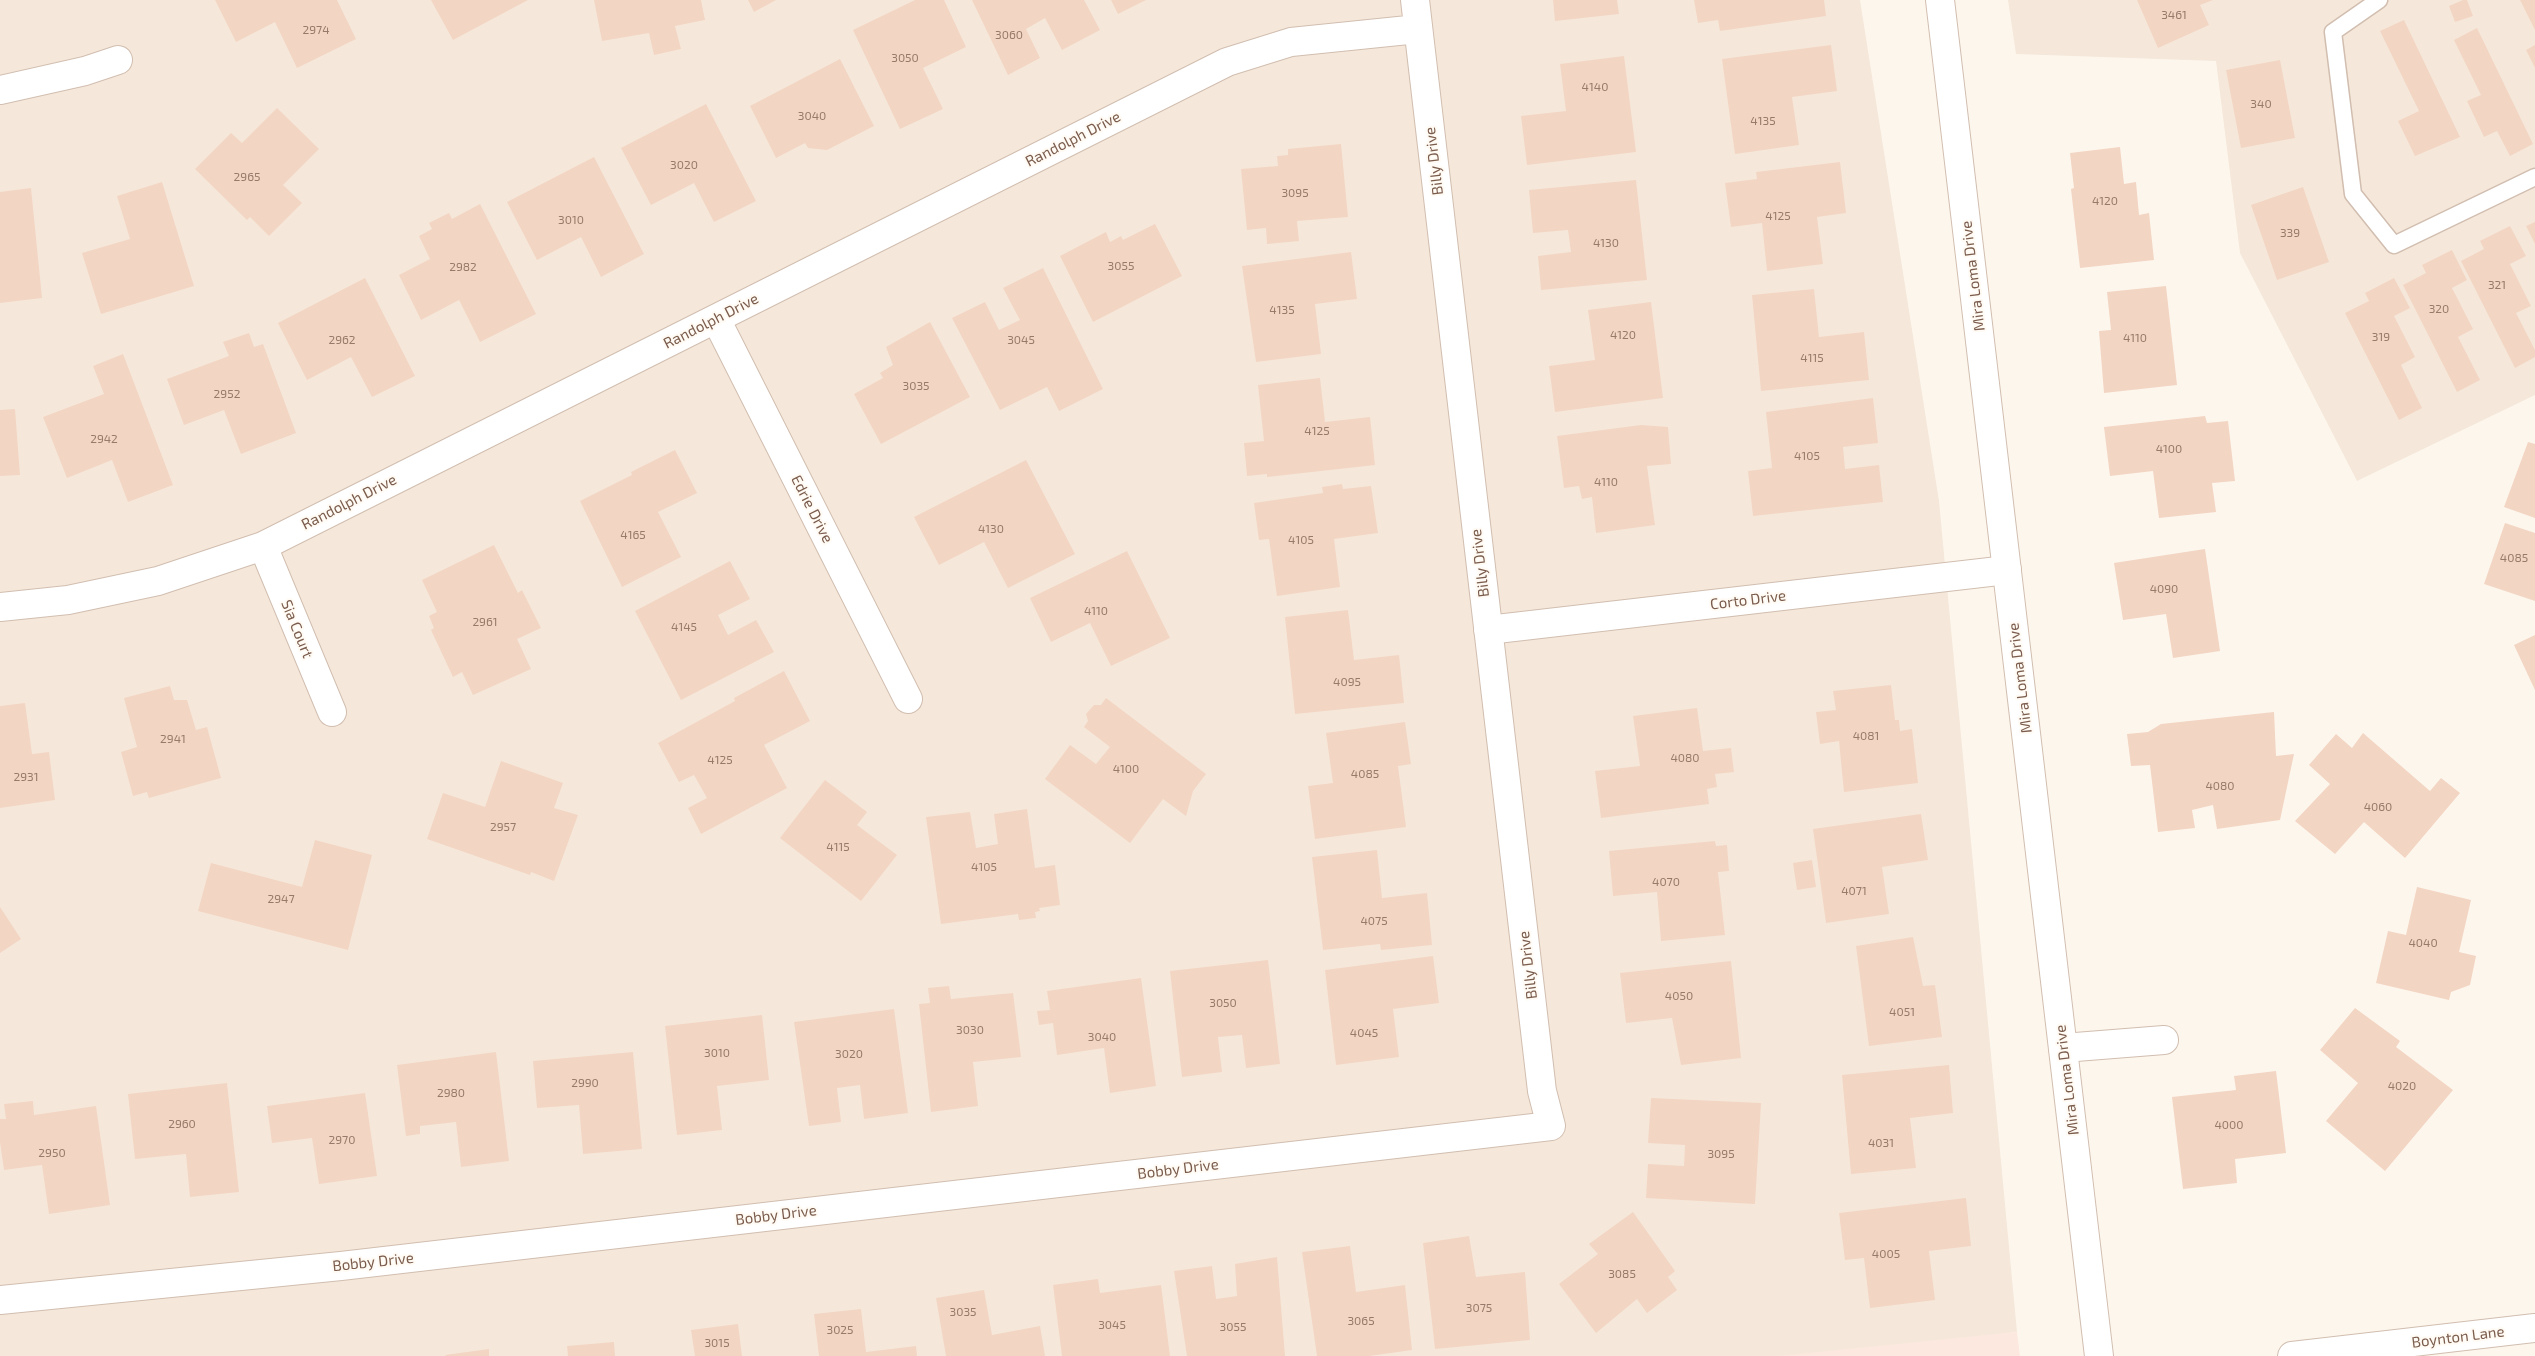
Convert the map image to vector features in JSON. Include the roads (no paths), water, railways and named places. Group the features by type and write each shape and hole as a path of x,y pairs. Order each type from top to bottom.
{"street":[{"name":"Billy Drive","path":"1415,0 1542,1091 1551,1126"},
{"name":"Mira Loma Drive","path":"1940,0 2098,1356"},
{"name":"Randolph Drive","path":"0,607 68,600 158,581 263,546 1227,62 1291,42 1418,29"},
{"path":"0,90 85,71 118,60"},
{"name":"Edrie Drive","path":"716,319 908,698"},
{"name":"Sia Court","path":"263,546 332,712"},
{"name":"Corto Drive","path":"1488,630 2007,570"},
{"path":"2063,1048 2164,1040"},
{"name":"Bobby Drive","path":"0,1300 341,1266 1551,1126"},
{"name":"Boynton Lane","path":"2292,1356 2535,1328"}],"lane":[{"path":"2380,0 2333,32 2353,194 2394,245 2535,177"}]}
